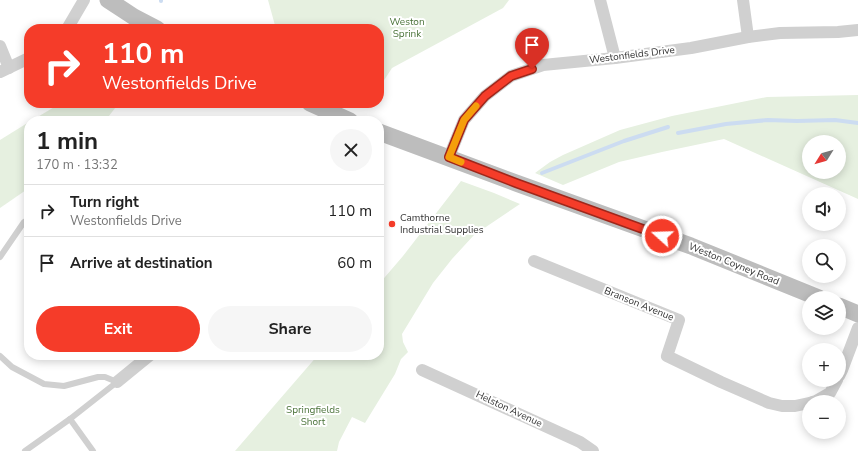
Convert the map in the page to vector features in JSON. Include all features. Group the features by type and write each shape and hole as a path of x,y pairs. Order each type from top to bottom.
{"street":[{"path":"70,24 84,0"},
{"path":"108,0 147,24"},
{"path":"600,0 614,58"},
{"path":"743,0 748,37"},
{"name":"Westonfields Drive","path":"449,157 464,120 485,96 511,76 543,65 691,48 748,37 780,33 838,32 858,30"},
{"path":"0,46 5,70 24,60"},
{"path":"321,108 339,116"},
{"name":"Weston Coyney Road","path":"384,134 691,246 802,291"},
{"name":"Branson Avenue","path":"534,261 679,320 668,356 721,382 769,403 782,406 802,404"},
{"path":"846,309 858,314"},
{"path":"846,360 858,328"},
{"path":"117,382 144,360"},
{"name":"Helston Avenue","path":"422,370 580,442 593,451"},
{"path":"826,395 830,393 833,387"}],"lane":[{"path":"0,257 24,222"},
{"path":"0,356 12,367 44,384 64,386 98,377 117,382"},
{"path":"25,451 70,419 117,382"},
{"path":"70,419 93,451"}],"green space":[{"name":"Weston Sprink","path":"268,0 509,0 503,8 392,68 384,80 384,24 275,24"},
{"path":"858,95 858,199 846,194 846,187 831,187 813,179 846,179 846,135 802,135 802,174 724,139 619,162 563,185 535,173 563,155 620,130 672,116 767,97"},
{"path":"53,108 115,108 109,116 39,116"},
{"path":"24,125 24,191 0,208 0,140"},
{"name":"Springfields Short","path":"461,181 520,204 474,235 433,283 402,334 403,342 408,352 401,359 395,374 365,423 352,417 339,442 337,451 235,451 314,360 384,360 384,278"}],"waterway":[{"path":"678,133 726,124 768,120 835,120 858,123"},
{"path":"542,173 624,141 668,127"}],"slow traffic":[{"path":"461,162 449,157 464,120 476,106"}],"place":[{"name":"Camthorne Industrial Supplies","path":"392,224"}],"route":[{"path":"532,69 511,76 485,96 464,120 449,157 662,236"}]}
